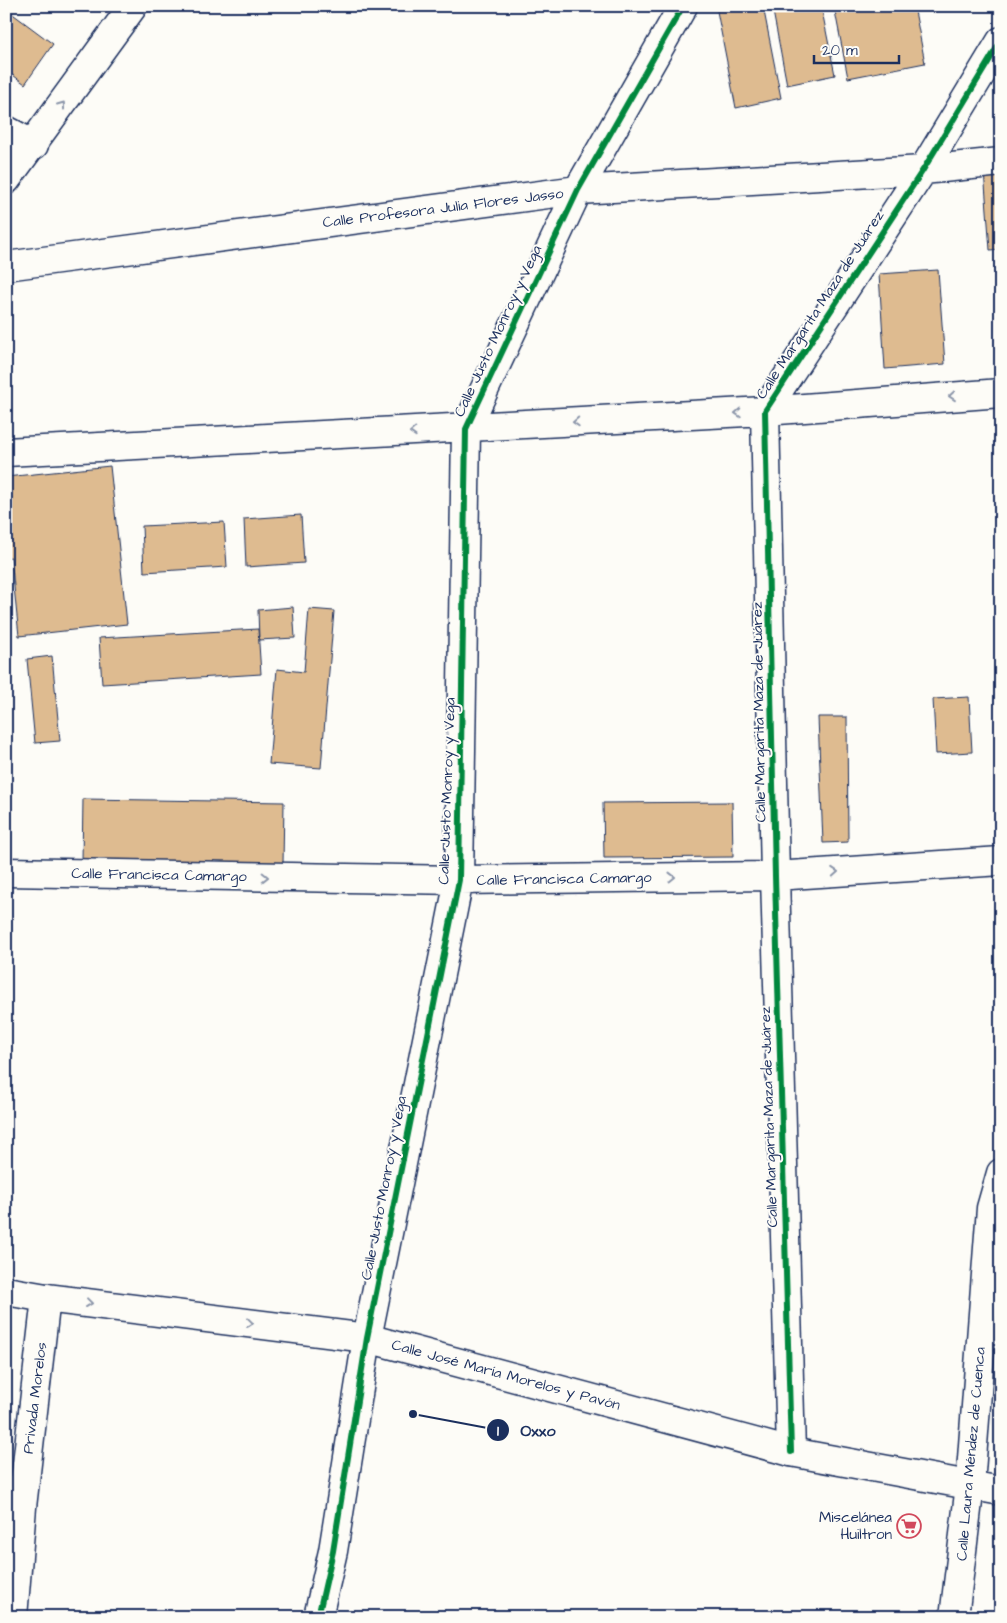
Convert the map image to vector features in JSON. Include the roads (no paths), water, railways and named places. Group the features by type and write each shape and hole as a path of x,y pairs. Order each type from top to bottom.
{"street":[{"path":"6,180 34,145 133,6"},
{"name":"Calle Justo Monroy y Vega","path":"318,1617 333,1551 367,1338 459,880 466,429 578,190 683,6"},
{"name":"Calle Margarita Maza de Juárez","path":"791,1452 775,876 765,411 923,170 1001,40"},
{"path":"6,130 34,145"},
{"name":"Calle Profesora Julia Flores Jasso","path":"6,266 578,190 923,170 1001,162"},
{"name":"Calle Justo Monroy y Vega","path":"6,452 466,429 765,411 1001,393"},
{"name":"Calle Francisca Camargo","path":"6,872 459,880 775,876 1001,861"},
{"name":"Calle Laura Méndez de Cuenca","path":"954,1617 970,1485 991,1208 1001,1173"},
{"name":"Calle José María Morelos y Pavón","path":"6,1291 46,1298 367,1338 791,1452 1001,1491"},
{"name":"Privada Morelos","path":"13,1617 14,1505 46,1298"}],"place":[{"name":"Oxxo","path":"413,1414"},
{"name":"Miscelánea Huiltron","path":"909,1526"}]}
